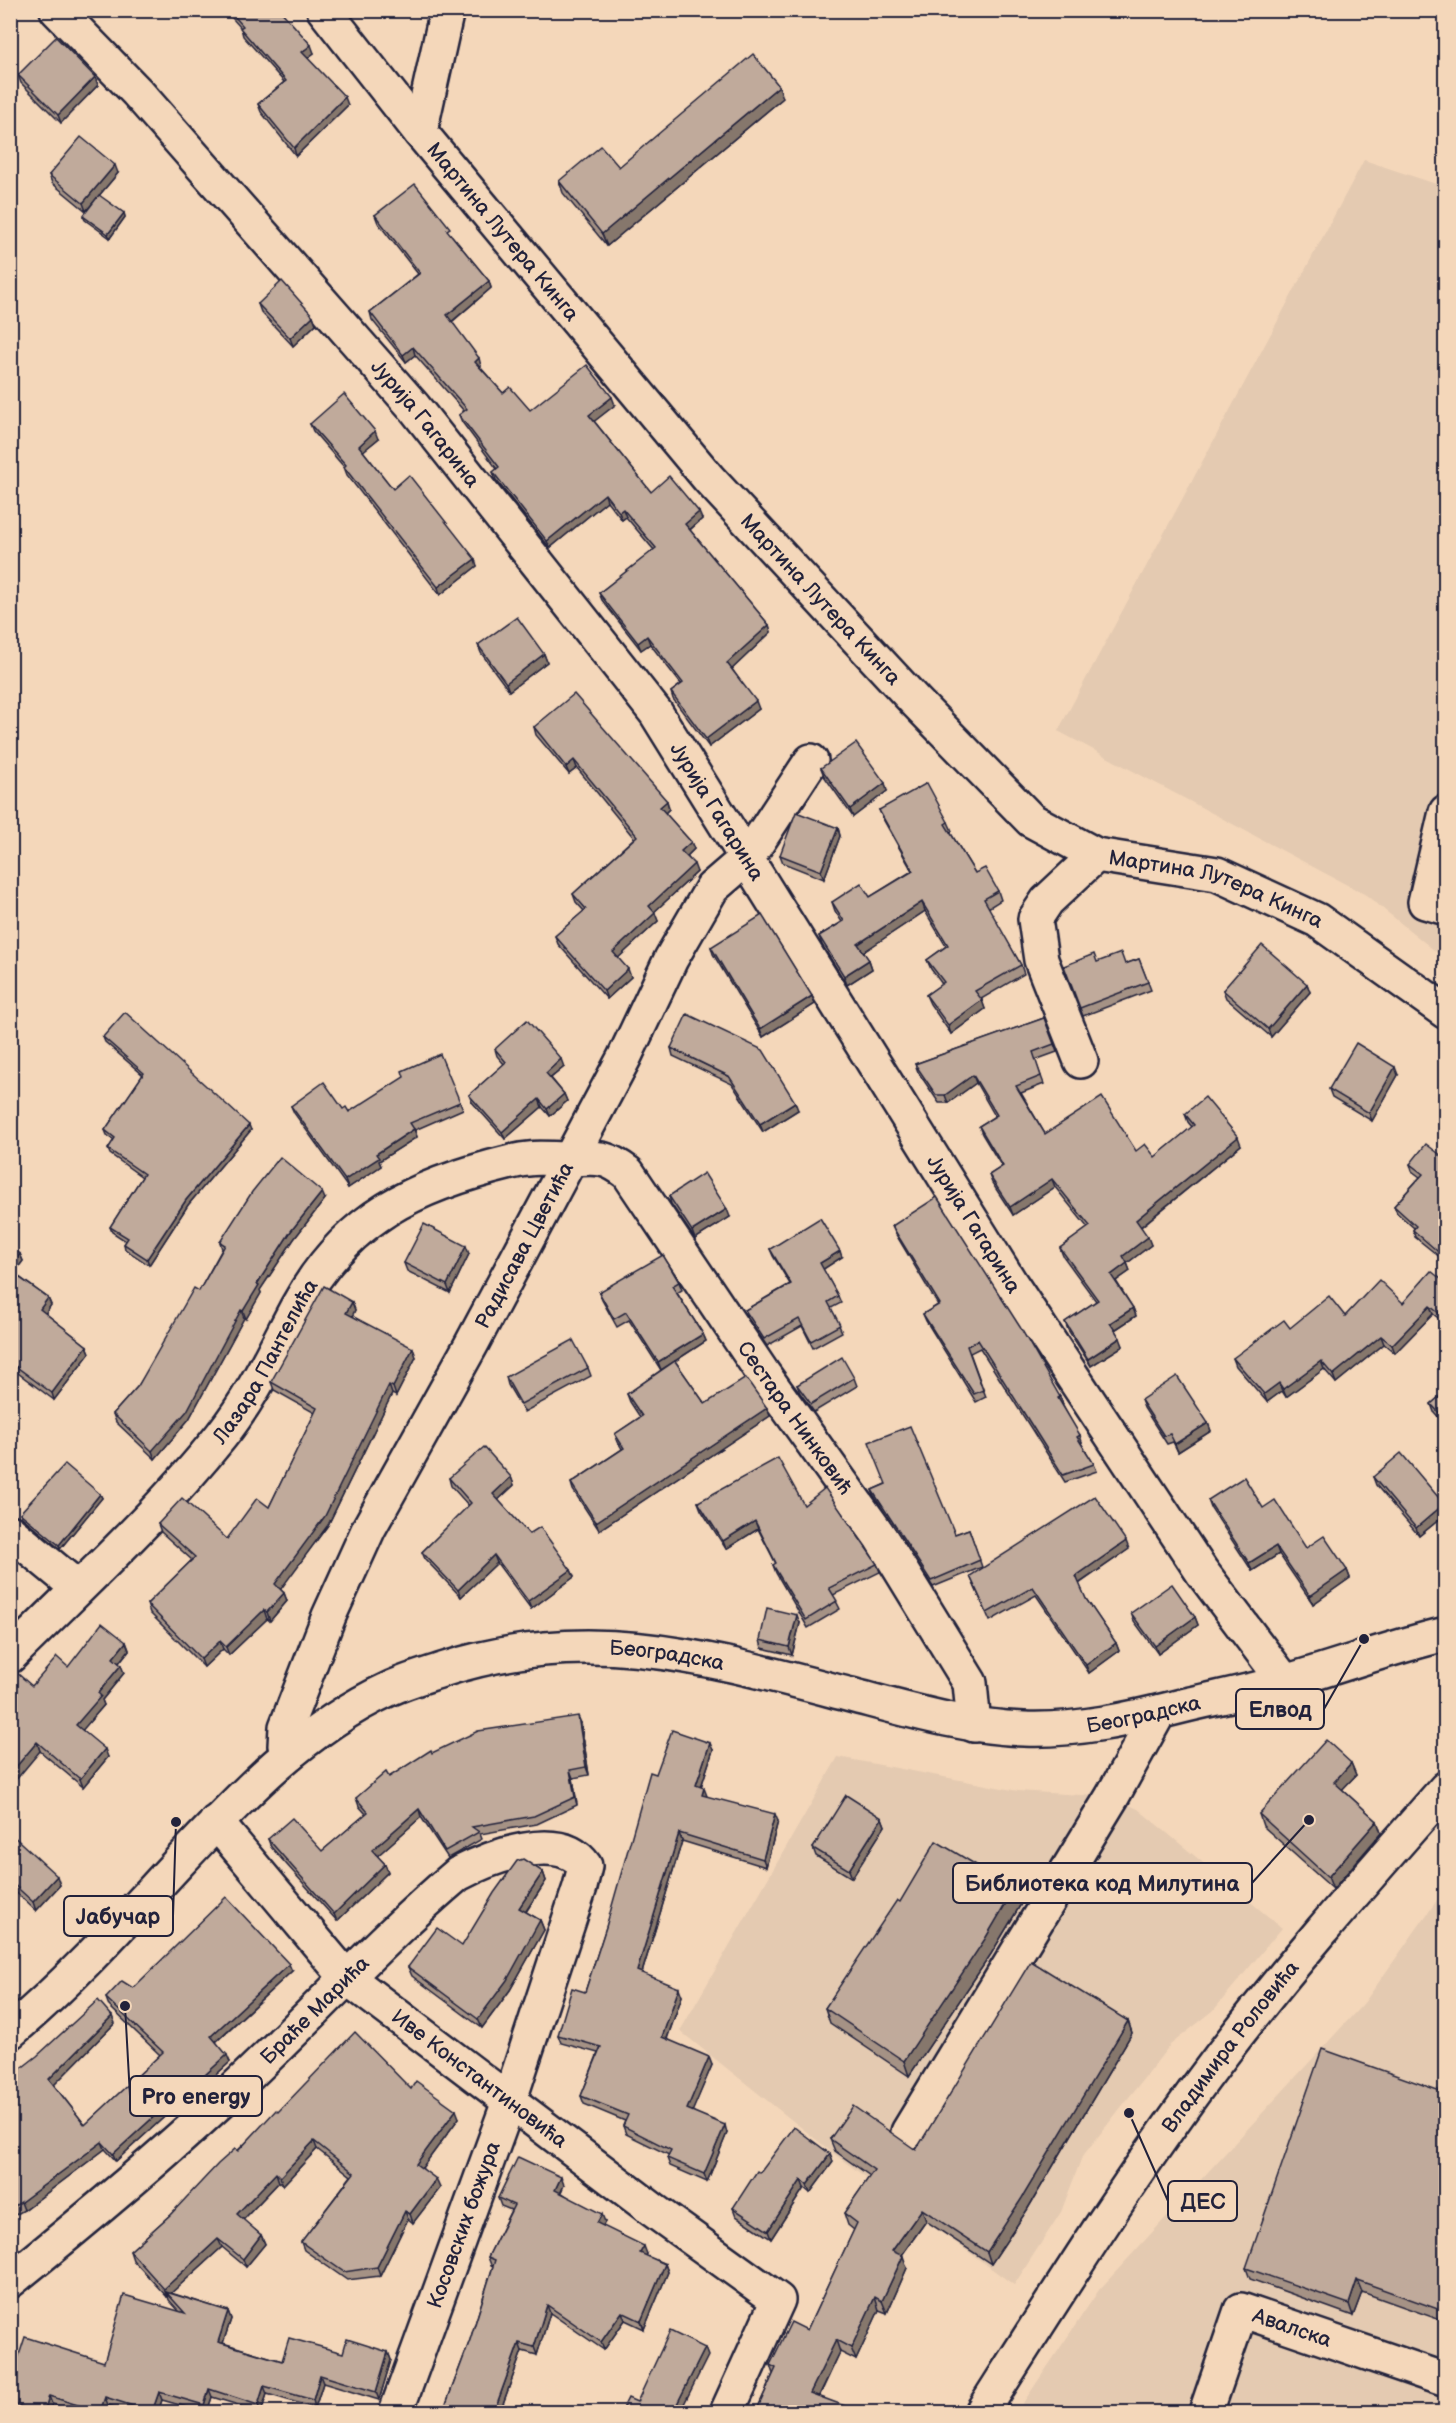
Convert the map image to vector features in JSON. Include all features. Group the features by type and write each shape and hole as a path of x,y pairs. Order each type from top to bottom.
{"street":[{"name":"Јурија Гагарина","path":"57,10 136,92 414,407 656,712 1010,1282 1202,1572 1285,1682"},
{"name":"Мартина Лутера Кинга","path":"324,10 420,132 709,479 915,701 1031,820 1096,855 1217,874 1317,920 1446,1012"},
{"path":"420,132 447,10"},
{"name":"Радисава Цветића","path":"290,1753 285,1746 286,1727 330,1616 369,1528 471,1345 624,1058 671,959 712,888 748,857 811,761"},
{"path":"1446,812 1425,902 1446,908"},
{"path":"1081,1061 1041,960 1035,919 1047,900 1096,855"},
{"name":"Лазара Пантелића","path":"10,1656 143,1523 220,1437 249,1399 298,1305 319,1272 370,1218 411,1194 465,1174 524,1158 541,1156 569,1159"},
{"name":"Сестара Нинковић","path":"569,1159 594,1156 612,1161 628,1173 651,1204 762,1372 881,1538 970,1683 974,1725"},
{"path":"10,1533 78,1588"},
{"name":"Београдска","path":"10,2032 85,1963 216,1822 290,1753 364,1702 391,1688 504,1653 578,1646 649,1650 734,1664 974,1725 1026,1730 1075,1726 1159,1712 1285,1682 1446,1635"},
{"path":"908,2132 1112,1797 1159,1712"},
{"name":"Владимира Роловића","path":"982,2412 1114,2204 1206,2076 1343,1904 1446,1788"},
{"name":"Иве Константиновића","path":"216,1822 346,1977 510,2099 653,2210 778,2300 727,2412"},
{"name":"Браће Марића","path":"10,2281 70,2233 222,2100 346,1977 458,1874 477,1864 523,1850 547,1848 578,1855 585,1866"},
{"name":"Косовских божура","path":"396,2412 510,2099 585,1866"},
{"name":"Авалска","path":"1206,2412 1241,2310 1446,2380"}],"shaded area":[{"path":"1364,160 1445,187 1445,959 1366,895 1058,731"},
{"path":"838,1757 1018,1791 1112,1797 1138,1809 1282,1928 1213,2011 1170,2045 1082,2157 1061,2212 1014,2285 838,2157 680,2031"},
{"path":"1445,1889 1445,2412 1017,2412 1099,2290 1364,2003"}],"building":[{"path":"229,10 280,10 311,45 302,52 345,97 294,148 258,104 286,81 240,28 243,26"},
{"path":"56,37 95,77 58,115 18,75"},
{"path":"753,54 779,86 602,234 559,181 601,146 619,167"},
{"path":"81,137 115,165 83,203 49,175"},
{"path":"415,184 450,228 447,230 489,281 447,315 479,358 475,362 503,393 510,387 530,410 587,365 612,397 589,415 651,492 669,476 699,512 685,524 769,625 727,663 756,701 706,739 671,692 683,683 647,636 638,643 599,593 656,548 623,509 619,512 605,494 547,541 493,472 499,467 459,415 467,409 413,347 403,355 370,312 420,273 375,215"},
{"path":"99,195 124,213 108,234 83,216"},
{"path":"282,281 313,316 290,338 258,304"},
{"path":"344,394 375,431 359,446 393,489 409,475 475,559 438,587 344,467 346,465 310,424"},
{"path":"517,617 544,654 506,683 478,645"},
{"path":"574,694 667,801 660,807 691,842 681,851 694,864 649,906 655,913 613,952 628,969 604,991 555,936 586,909 573,894 637,836 574,760 566,767 534,727"},
{"path":"856,743 885,783 850,809 821,768"},
{"path":"927,783 948,822 945,824 975,873 985,868 998,891 984,899 1021,965 975,991 982,1000 948,1025 926,995 944,982 927,960 948,945 922,902 858,944 869,960 844,976 819,936 844,921 832,902 861,883 870,897 913,871 879,810"},
{"path":"796,812 838,828 821,871 780,855"},
{"path":"762,915 812,996 760,1029 711,947"},
{"path":"1262,945 1307,984 1268,1029 1223,990"},
{"path":"1121,953 1125,964 1139,959 1148,982 1080,1008 1064,966 1094,954 1097,962"},
{"path":"125,1012 249,1125 186,1200 147,1259 124,1244 128,1238 110,1227 144,1174 108,1149 115,1138 105,1130 144,1073 103,1037"},
{"path":"687,1014 763,1050 795,1102 760,1124 729,1076 671,1048"},
{"path":"1044,1018 1054,1044 1033,1052 1041,1076 1016,1086 1045,1134 1102,1097 1136,1151 1145,1144 1155,1157 1194,1125 1185,1114 1205,1097 1238,1137 1136,1220 1148,1237 1123,1256 1127,1263 1111,1275 1133,1308 1110,1323 1120,1338 1088,1359 1065,1322 1098,1300 1060,1248 1090,1226 1052,1179 1010,1207 989,1175 1003,1166 979,1126 997,1115 973,1075 945,1095 936,1095 915,1064"},
{"path":"527,1020 561,1059 546,1073 564,1094 547,1109 539,1099 502,1132 469,1095 506,1062 495,1049"},
{"path":"1356,1043 1395,1067 1369,1113 1329,1089"},
{"path":"440,1054 460,1102 410,1123 414,1129 376,1154 379,1158 345,1180 291,1106 324,1082 343,1109 346,1107 349,1112 404,1077 402,1071"},
{"path":"1426,1144 1446,1159 1446,1253 1443,1256 1413,1230 1416,1226 1394,1206 1423,1174 1410,1164"},
{"path":"280,1157 322,1192 291,1231 257,1284 259,1285 243,1311 241,1310 187,1411 152,1451 113,1414 138,1386 194,1288 199,1291 225,1245 220,1242 252,1192"},
{"path":"704,1173 727,1209 692,1231 669,1196"},
{"path":"937,1197 1020,1327 1080,1435 1077,1437 1094,1464 1063,1475 978,1340 967,1346 983,1390 974,1394 923,1314 940,1304 892,1226"},
{"path":"820,1218 840,1251 820,1263 838,1296 828,1302 840,1325 811,1341 799,1319 764,1339 745,1310 791,1284 770,1249"},
{"path":"424,1224 466,1246 447,1285 404,1263"},
{"path":"10,1246 20,1254 10,1267"},
{"path":"663,1255 679,1282 672,1286 703,1334 658,1362 626,1312 614,1319 599,1292"},
{"path":"10,1271 48,1298 40,1309 87,1346 52,1393 10,1362"},
{"path":"1431,1271 1446,1283 1446,1319 1430,1306 1392,1345 1381,1336 1333,1375 1321,1361 1283,1389 1279,1383 1264,1394 1233,1358 1284,1320 1290,1328 1329,1296 1345,1316 1379,1280 1403,1303"},
{"path":"324,1286 352,1302 346,1313 413,1348 393,1387 389,1385 325,1516 275,1584 284,1593 267,1612 264,1610 226,1647 220,1641 201,1659 147,1604 195,1557 158,1524 182,1498 227,1539 257,1498 269,1507 317,1408 271,1382"},
{"path":"573,1340 588,1368 521,1404 506,1377"},
{"path":"842,1357 854,1378 811,1404 797,1385"},
{"path":"675,1361 705,1404 746,1378 767,1408 596,1522 571,1483 624,1448 615,1434 642,1416 627,1394"},
{"path":"1177,1376 1208,1423 1175,1444 1170,1434 1164,1436 1141,1400"},
{"path":"1446,1391 1446,1420 1431,1404"},
{"path":"910,1426 955,1534 969,1529 980,1560 931,1581 872,1490 886,1484 869,1442"},
{"path":"484,1447 511,1477 493,1494 529,1534 540,1527 571,1570 528,1601 494,1555 458,1590 422,1552 471,1503 449,1478"},
{"path":"1401,1453 1444,1504 1416,1528 1373,1477"},
{"path":"778,1458 804,1505 825,1488 877,1564 829,1588 837,1601 806,1620 773,1565 776,1563 755,1521 723,1541 698,1502"},
{"path":"65,1464 100,1494 59,1545 20,1513"},
{"path":"1244,1477 1263,1508 1275,1500 1306,1548 1324,1536 1347,1570 1310,1596 1276,1546 1249,1563 1208,1500"},
{"path":"1095,1496 1126,1541 1076,1576 1086,1599 1116,1643 1086,1665 1033,1587 987,1613 970,1576"},
{"path":"1172,1584 1195,1617 1155,1646 1131,1613"},
{"path":"767,1608 797,1615 789,1647 760,1640"},
{"path":"102,1623 126,1642 113,1658 121,1665 98,1693 101,1696 76,1725 105,1749 80,1779 37,1742 10,1774 10,1675 13,1677 17,1673 32,1686 57,1657 68,1667"},
{"path":"578,1716 586,1767 570,1770 575,1797 534,1816 472,1827 479,1832 445,1851 419,1809 372,1850 385,1864 334,1914 268,1839 292,1818 322,1851 368,1812 356,1798 386,1772 389,1777 431,1750 432,1753 478,1731"},
{"path":"672,1730 710,1743 696,1785 704,1788 702,1795 775,1814 763,1859 679,1833 637,1971 679,1988 662,2037 709,2057 687,2109 725,2125 704,2174 667,2158 671,2150 623,2126 628,2115 581,2096 601,2047 558,2035 572,1988 585,1992 650,1772 656,1774"},
{"path":"1326,1740 1351,1763 1334,1782 1377,1821 1328,1877 1259,1814"},
{"path":"846,1795 882,1818 849,1870 813,1848"},
{"path":"10,1833 57,1876 33,1902 10,1881"},
{"path":"936,1841 1015,1888 985,1939 904,2061 825,2008 897,1900 900,1902"},
{"path":"523,1859 543,1872 519,1908 540,1920 507,1980 478,2019 408,1967 437,1928 462,1946 494,1893 517,1861"},
{"path":"226,1897 289,1964 211,2036 227,2055 195,2084 193,2081 113,2154 102,2142 10,2209 10,2077 37,2056 98,2000 112,2016 49,2079 85,2125 163,2052 106,1998 122,1981 133,1988"},
{"path":"1031,1961 1128,2021 1022,2198 987,2252 922,2209 892,2251 903,2256 882,2301 875,2297 851,2348 836,2340 810,2393 861,2412 756,2412 776,2368 770,2365 791,2322 807,2330 857,2223 844,2213 874,2170 830,2139 853,2106 916,2150"},
{"path":"355,2032 411,2089 416,2081 456,2110 416,2164 436,2179 410,2214 405,2211 377,2267 344,2272 301,2242 354,2173 314,2141 280,2177 276,2173 237,2214 261,2235 243,2259 218,2239 164,2289 130,2251 170,2215 218,2164 235,2149 238,2151"},
{"path":"1322,2049 1446,2093 1446,2312 1357,2280 1349,2304 1246,2268"},
{"path":"794,2127 830,2154 807,2185 801,2180 768,2231 733,2208 757,2171 760,2173"},
{"path":"518,2157 561,2177 555,2190 602,2214 597,2223 644,2246 640,2253 665,2264 641,2321 622,2312 601,2342 547,2305 534,2347 519,2343 494,2412 443,2412 470,2340 495,2260 488,2257 514,2205 498,2198"},
{"path":"166,2292 228,2311 218,2342 282,2361 289,2338 343,2353 347,2339 388,2352 376,2392 320,2375 313,2400 264,2386 258,2405 209,2389 204,2405 159,2392 152,2412 105,2397 100,2412 49,2396 44,2412 10,2403 10,2383 25,2337 104,2362 124,2295 185,2313"},
{"path":"670,2331 705,2348 673,2412 621,2412 628,2398 637,2402"}],"place":[{"name":"Елвод","path":"1364,1639"},
{"name":"Библиотека код Милутина","path":"1309,1820"},
{"name":"Јабучар","path":"176,1822"},
{"name":"Pro energy","path":"125,2006"},
{"name":"ДЕС","path":"1129,2113"}]}
